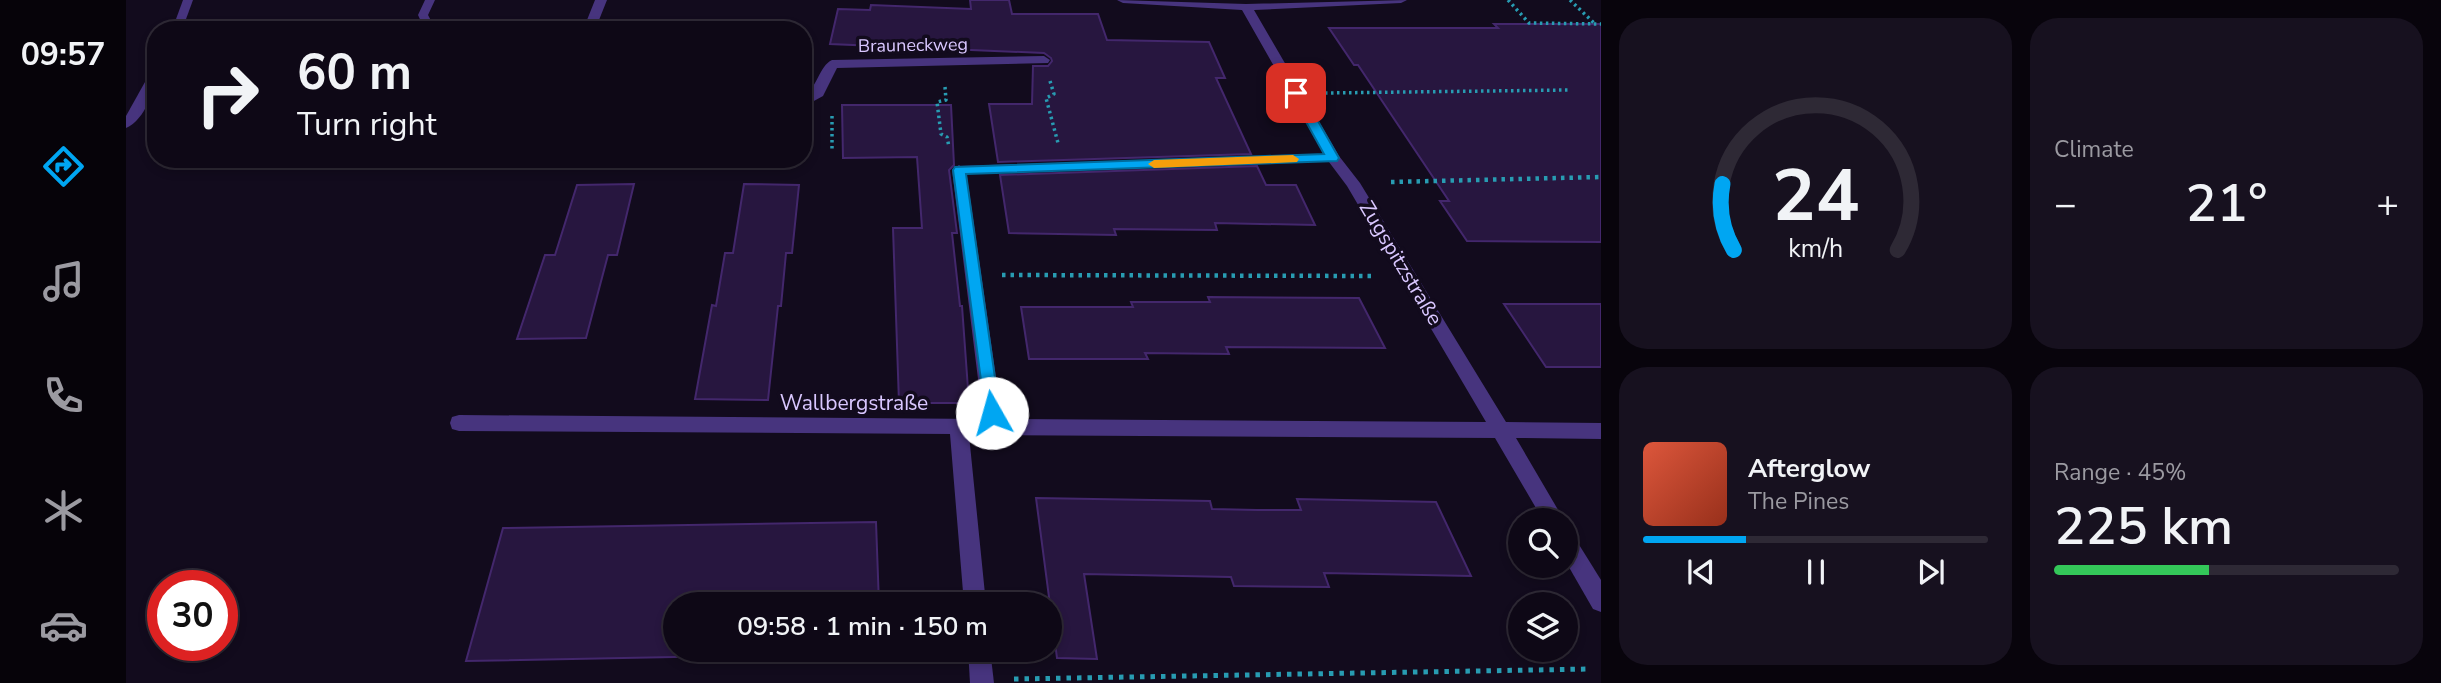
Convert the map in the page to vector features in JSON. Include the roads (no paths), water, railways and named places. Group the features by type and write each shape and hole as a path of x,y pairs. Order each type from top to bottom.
{"street":[{"path":"593,21 601,0"},
{"path":"1123,0 1246,7 1401,0"},
{"name":"Zugspitzstraße","path":"1246,7 1333,158 1353,183 1546,508"},
{"name":"Brauneckweg","path":"812,97 818,93 832,64 1044,60"},
{"path":"959,170 994,427"},
{"name":"Wallbergstraße","path":"459,423 1601,431"},
{"path":"959,427 974,592"},
{"path":"1578,562 1601,601"},
{"path":"980,662 982,683"}],"lane":[{"path":"180,21 188,0"},
{"path":"426,21 423,15 430,0"},
{"path":"126,124 147,90"},
{"path":"959,170 1333,158"}]}
